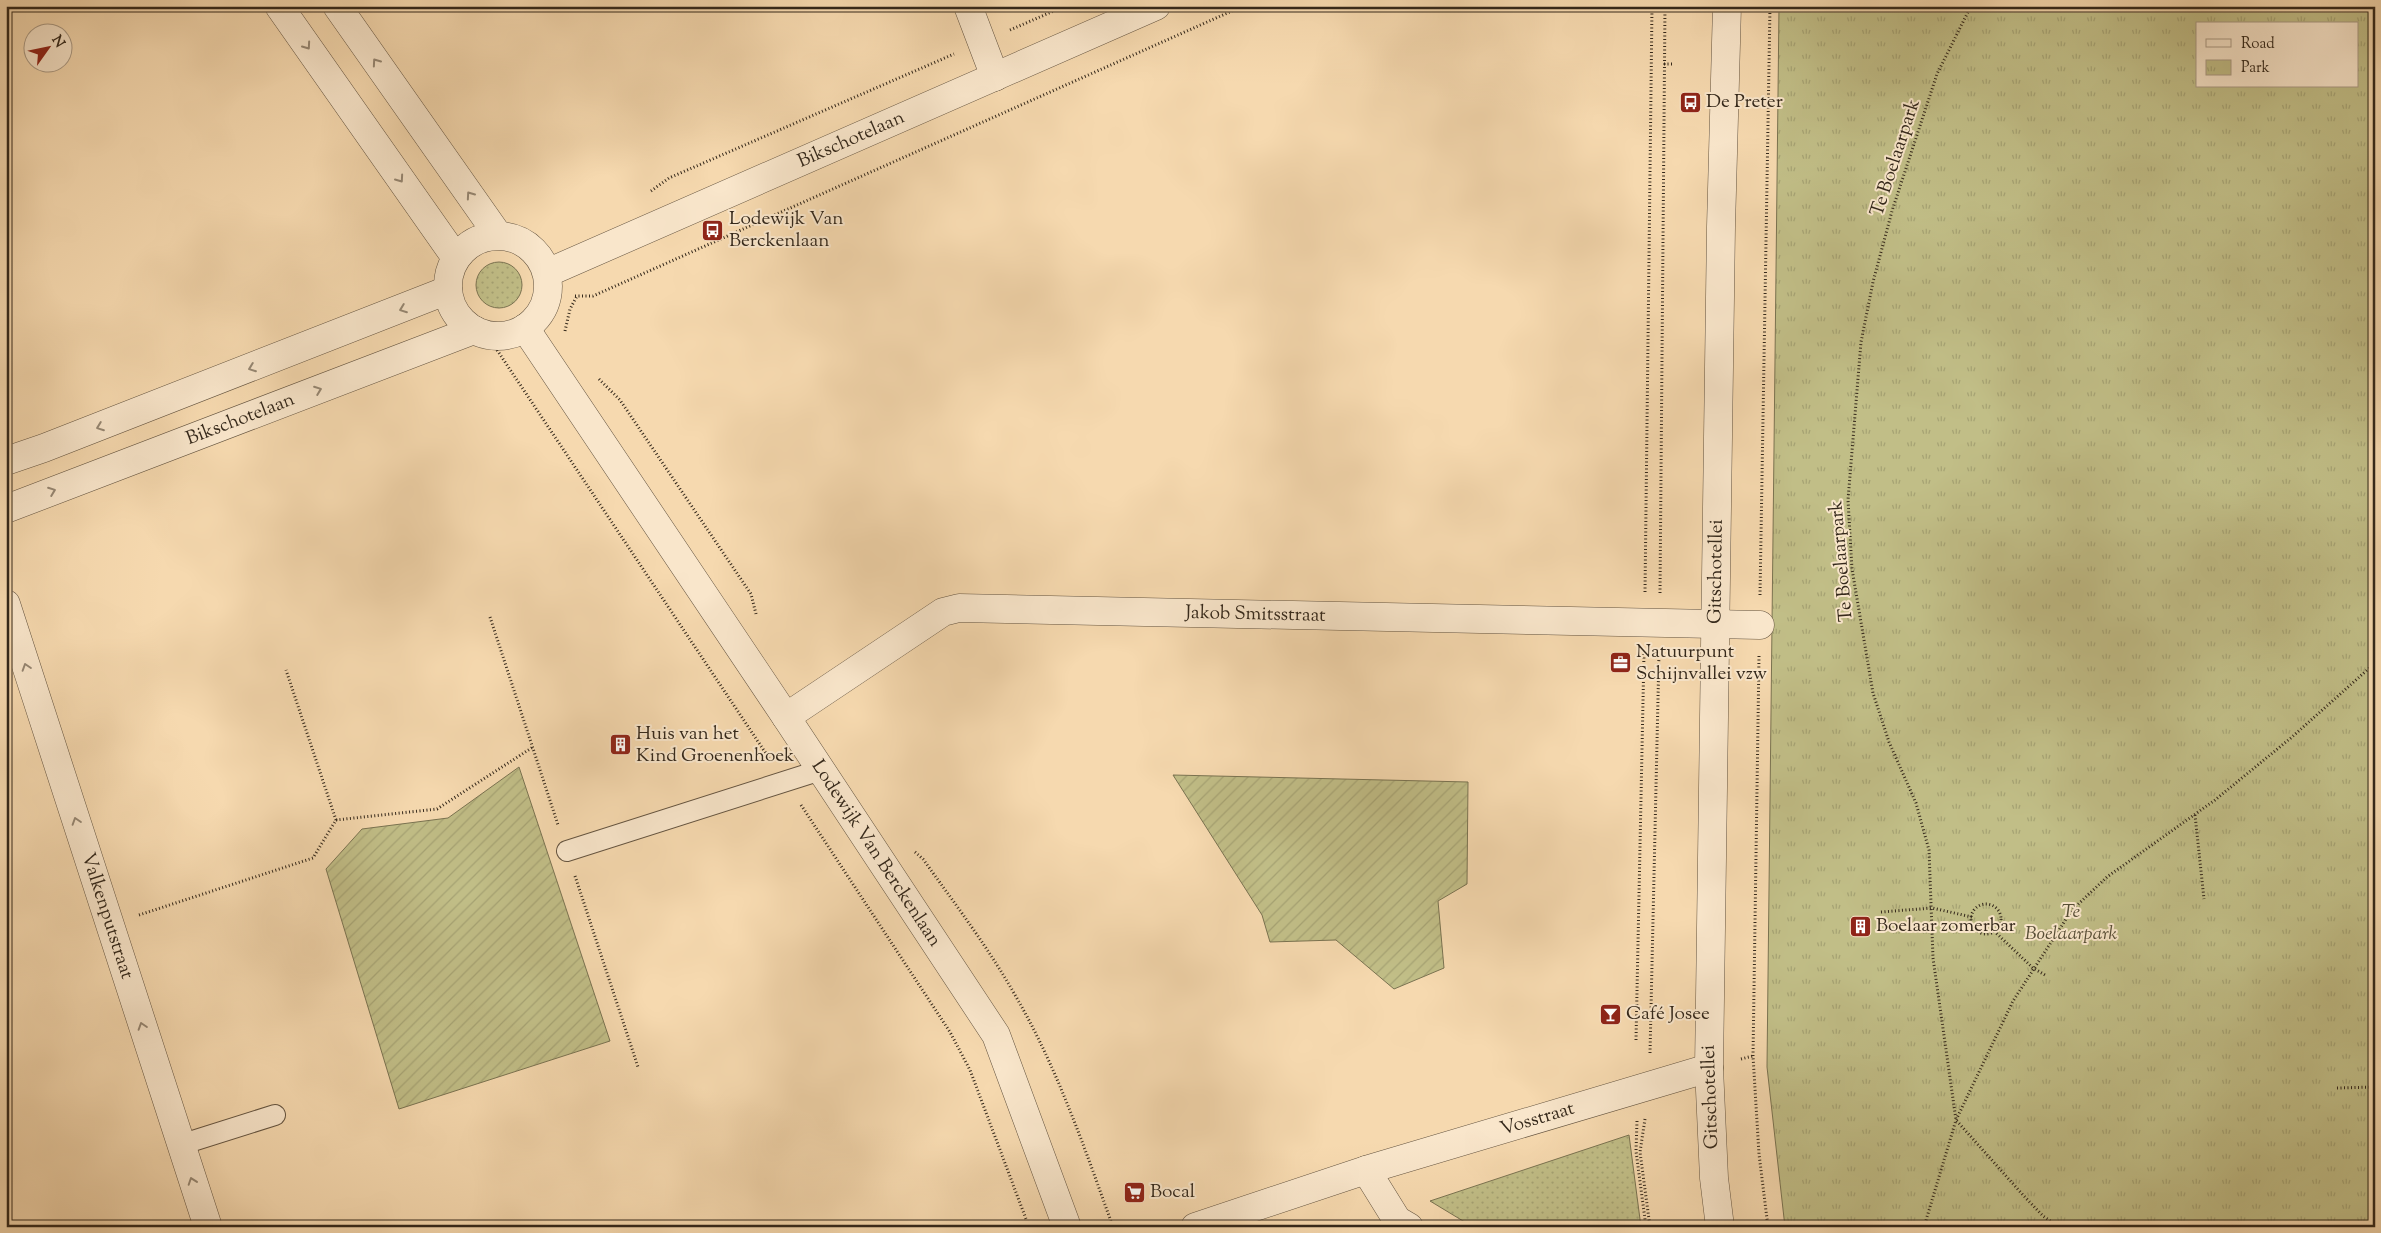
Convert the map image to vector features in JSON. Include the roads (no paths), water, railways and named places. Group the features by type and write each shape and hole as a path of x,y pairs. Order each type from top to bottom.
{"street":[{"path":"279,6 456,258"},
{"path":"337,6 498,235"},
{"path":"968,6 995,77"},
{"name":"Bikschotelaan","path":"547,284 995,77 1156,6"},
{"name":"Gitschotellei","path":"1720,1227 1714,1178 1709,1068 1717,624 1721,227 1727,6"},
{"path":"498,235 512,237 525,243 536,252 547,284 535,320 525,328 500,336 487,335 474,330 461,319 452,306 448,290 450,274 456,258 467,246 482,238 498,235"},
{"path":"6,461 63,441 448,290"},
{"name":"Lodewijk Van Berckenlaan","path":"525,328 786,717 996,1035 1066,1227"},
{"name":"Bikschotelaan","path":"6,509 474,330"},
{"name":"Valkenputstraat","path":"6,604 208,1227"},
{"name":"Jakob Smitsstraat","path":"786,717 943,612 959,608 1760,625"},
{"name":"Vosstraat","path":"1195,1227 1366,1170 1709,1068"},
{"path":"1366,1170 1397,1220 1408,1227"}],"lane":[{"path":"567,851 821,770"},
{"path":"180,1145 275,1115"}],"place":[{"name":"De Preter","path":"1690,102"},
{"name":"Lodewijk Van Berckenlaan","path":"713,230"},
{"name":"Natuurpunt Schijnvallei vzw","path":"1620,663"},
{"name":"Huis van het Kind Groenenhoek","path":"620,745"},
{"name":"Boelaar zomerbar","path":"1860,926"},
{"name":"Café Josee","path":"1610,1014"},
{"name":"Bocal","path":"1134,1192"}],"park label":[{"name":"Te Boelaarpark","path":"2071,923"}]}
